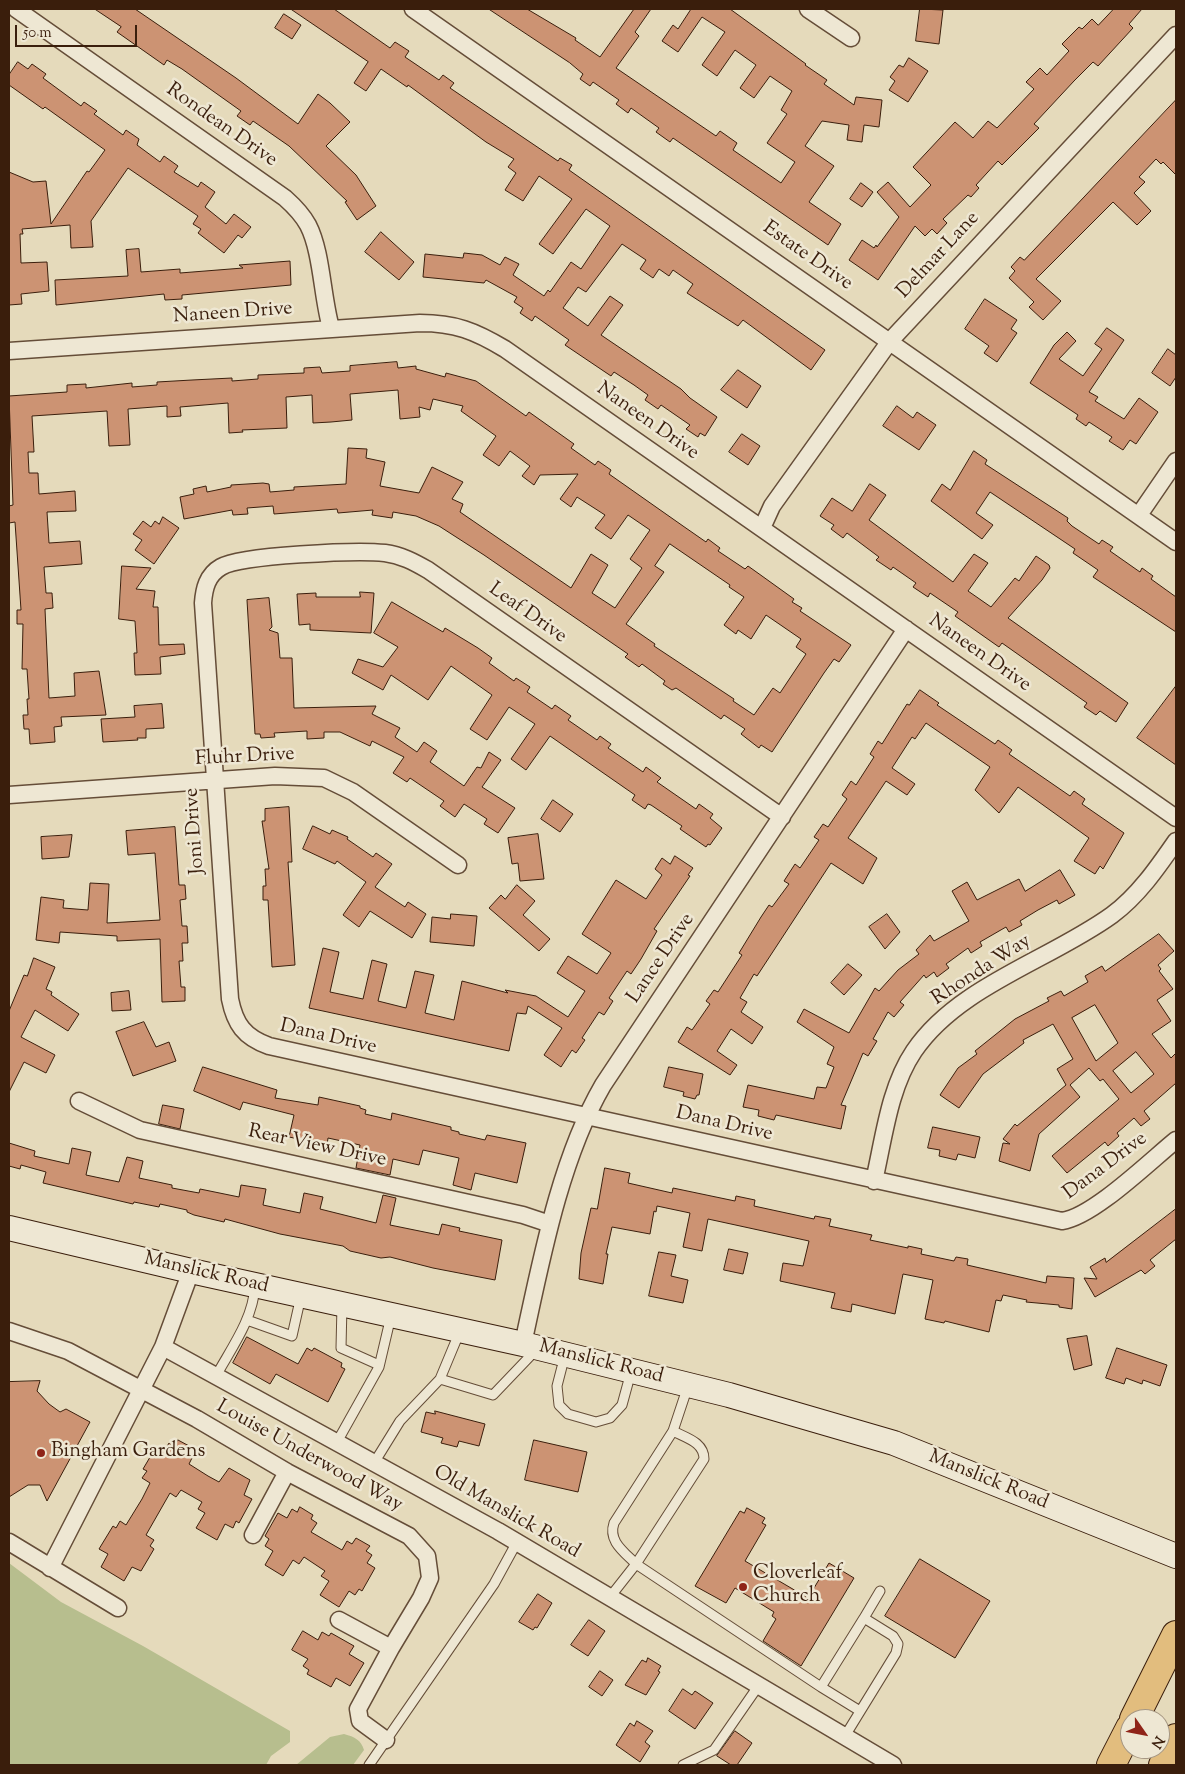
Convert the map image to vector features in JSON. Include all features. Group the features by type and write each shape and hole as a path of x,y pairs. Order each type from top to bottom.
{"highway":[{"path":"1139,1709 1176,1635"},
{"path":"1163,1765 1176,1738"},
{"path":"1111,1765 1120,1747"}],"main road":[{"name":"Manslick Road","path":"9,1228 256,1286 530,1346 688,1385 894,1443 1176,1556"}],"street":[{"name":"Rondean Drive","path":"16,9 286,198 302,215 316,247 324,302 331,328"},
{"name":"Estate Drive","path":"413,9 1176,542"},
{"path":"808,9 851,38"},
{"name":"Delmar Lane","path":"762,528 772,506 890,341 1176,36"},
{"name":"Naneen Drive","path":"9,351 331,328 444,323 459,326 484,337 762,528 1176,818"},
{"path":"1139,516 1176,461"},
{"name":"Leaf Drive","path":"216,570 230,563 243,560 333,553 379,553 404,557 428,570 782,817"},
{"name":"Joni Drive","path":"216,570 204,589 203,603 230,999 235,1020 242,1030"},
{"name":"Lance Drive","path":"530,1346 550,1224 585,1117 603,1085 906,629"},
{"name":"Fluhr Drive","path":"9,795 274,776 324,778 354,792 458,865"},
{"name":"Rhonda Way","path":"874,1181 895,1091 914,1052 928,1034 977,994 1114,914 1143,886 1176,841"},
{"name":"Dana Drive","path":"242,1030 255,1041 268,1046 1046,1218 1067,1220 1084,1214 1176,1140"},
{"name":"Rear View Drive","path":"79,1100 140,1130 523,1215 550,1224"},
{"path":"50,1568 162,1347 191,1271"},
{"name":"Louise Underwood Way","path":"9,1331 68,1351 197,1419 287,1472 409,1536 427,1556 430,1578 421,1598 358,1709 360,1721 386,1740"},
{"name":"Old Manslick Road","path":"162,1347 517,1542 893,1765"},
{"path":"253,1535 287,1472"},
{"path":"9,1542 118,1608"},
{"path":"339,1620 391,1648"}],"lane":[{"path":"216,1376 247,1320 254,1303 256,1286"},
{"path":"247,1320 292,1336 301,1296"},
{"path":"342,1304 341,1348 379,1365"},
{"path":"337,1442 379,1365 392,1315"},
{"path":"374,1463 400,1421 440,1379 460,1330"},
{"path":"440,1379 493,1395 530,1346"},
{"path":"565,1355 557,1386 559,1405 568,1414 596,1422 610,1418 622,1404 631,1372"},
{"path":"688,1385 672,1431 614,1522 611,1532 615,1542 636,1564 860,1712"},
{"path":"610,1597 636,1564 704,1459 704,1451 698,1444 672,1431"},
{"path":"368,1765 494,1584 517,1542"},
{"path":"821,1687 880,1591"},
{"path":"845,1736 896,1653 898,1644 893,1636 864,1618"},
{"path":"683,1765 714,1750 759,1685"}],"green space":[{"path":"9,1563 61,1602 143,1646 290,1731 290,1742 271,1756 266,1765 9,1765"},
{"path":"344,1734 357,1739 364,1750 353,1765 296,1765 330,1737"}],"building":[{"path":"95,9 135,9 236,78 298,124 318,94 350,122 326,146 356,175 376,206 357,220 345,202 347,201 289,146 253,121 250,125 237,116 241,111 182,69 167,60 164,65 117,32 121,27"},
{"path":"291,9 334,9 390,48 395,42 409,51 405,57 439,80 443,75 454,83 450,88 558,161 560,158 572,165 569,170 825,350 811,370 743,320 738,326 687,293 693,284 673,270 669,276 659,269 653,278 640,269 646,260 622,244 586,292 578,287 563,308 588,326 610,296 623,305 601,335 681,389 690,398 717,417 705,436 700,433 698,437 686,429 690,425 661,405 658,409 645,400 648,395 634,385 614,372 611,376 565,345 569,340 535,316 532,321 520,313 523,308 514,302 517,297 486,280 484,283 423,277 425,254 463,258 464,253 482,255 500,265 505,257 519,264 513,275 544,296 548,290 550,292 571,262 581,269 610,226 586,209 553,254 539,244 572,199 539,176 523,201 505,190 516,173 508,167 514,159 486,142 408,85 407,87 381,69 366,91 354,83 368,62"},
{"path":"489,9 527,9 576,38 575,40 600,57 634,9 651,9 635,32 639,36 616,68 716,136 720,131 737,143 733,150 781,183 795,162 767,143 787,114 781,110 792,91 770,76 754,98 740,88 756,65 735,50 717,76 702,65 725,32 702,17 678,52 662,41 673,25 678,29 691,9 730,9 827,80 824,84 854,105 856,97 882,100 879,127 864,125 862,142 847,140 849,125 822,121 805,146 834,166 809,202 841,224 828,245 673,138 670,142 656,132 659,128 631,108 628,113 616,104 619,100 593,82 590,86 580,79 583,74 570,63"},
{"path":"920,9 943,10 939,44 916,41"},
{"path":"1114,9 1142,9 1129,24 1133,28 1098,66 1093,62 1074,81 1034,124 1039,128 1002,165 998,161 976,185 979,188 971,197 968,195 943,219 947,223 937,234 932,229 925,236 915,226 878,280 849,260 862,240 874,248 876,245 877,247 899,217 877,192 888,182 910,207 931,185 913,167 955,122 973,138 988,121 997,128 1034,89 1026,82 1040,68 1047,75 1069,51 1062,44 1079,27 1082,29 1092,19 1098,25"},
{"path":"284,14 301,25 292,39 275,28"},
{"path":"909,58 928,71 908,102 889,90 895,81 890,77 899,65 903,67"},
{"path":"18,62 28,69 32,64 46,74 43,78 81,106 84,102 97,111 94,114 123,135 126,130 139,139 137,145 160,162 164,156 178,166 174,172 198,187 201,182 215,192 205,207 226,224 234,214 251,227 242,238 238,235 224,253 198,233 201,229 193,224 198,216 128,168 91,221 93,247 71,248 70,225 22,229 23,234 20,234 21,263 47,262 49,291 21,294 22,304 9,305 9,172 33,182 46,181 51,224 87,171 89,172 105,150 45,107 43,109 9,85 9,75"},
{"path":"1176,100 1176,175 1163,162 1161,164 1156,159 1139,177 1145,182 1134,193 1151,211 1137,225 1113,202 1036,279 1061,301 1043,320 1029,307 1034,302 1009,278 1015,271 1011,267 1020,257 1024,260"},
{"path":"861,183 873,192 862,207 850,199"},
{"path":"381,232 414,262 399,280 365,252"},
{"path":"139,249 141,272 180,269 180,273 243,268 239,265 290,261 291,285 182,295 182,299 165,300 164,294 56,305 55,280 128,276 126,250"},
{"path":"985,299 1017,320 1011,329 1017,333 997,362 984,353 989,346 965,329"},
{"path":"1107,328 1124,340 1089,392 1098,397 1095,401 1124,419 1139,398 1158,412 1136,444 1130,440 1123,450 1109,441 1112,437 1089,422 1086,426 1076,419 1078,415 1030,383 1054,345 1067,332 1076,341 1059,359 1083,376 1102,349 1095,344"},
{"path":"1168,349 1176,355 1176,377 1170,386 1152,373"},
{"path":"397,362 398,368 416,366 416,369 445,377 446,373 476,381 526,416 529,412 574,444 571,448 595,465 598,461 611,470 609,474 706,542 708,539 720,548 718,551 745,569 748,566 794,599 792,602 802,608 800,611 851,645 839,662 834,659 772,752 761,745 759,748 741,734 745,729 724,715 721,719 676,688 672,690 663,684 665,681 642,664 639,667 625,657 628,654 484,555 439,526 416,516 393,512 392,518 372,515 373,510 338,513 337,509 274,514 273,506 247,508 248,514 233,515 232,510 184,519 180,497 194,494 193,489 206,486 207,492 231,487 231,485 263,483 269,484 270,492 294,490 294,487 346,484 348,448 367,449 366,458 385,462 380,486 419,493 432,467 463,482 452,499 463,504 460,512 571,588 591,554 608,565 592,593 615,608 642,568 630,559 650,530 628,515 611,539 595,528 605,515 577,497 571,507 560,499 578,474 540,475 534,485 522,476 530,466 510,451 499,466 483,455 496,436 461,411 463,406 433,399 430,410 419,407 420,417 400,419 398,390 350,394 352,420 313,423 312,395 286,397 287,428 242,430 243,432 229,433 228,403 180,407 181,416 167,417 167,406 128,409 130,445 109,446 107,411 32,416 34,452 28,452 29,473 38,473 39,494 75,491 76,511 47,512 49,543 80,541 82,564 44,567 46,593 52,593 53,608 45,609 49,698 75,696 74,673 99,671 106,715 61,717 62,726 54,727 55,742 30,744 29,729 24,729 23,715 28,715 27,699 29,699 27,669 22,669 23,624 17,624 17,610 21,610 15,522 9,523 9,506 13,505 9,396 67,392 67,385 86,384 86,388 132,383 132,387 157,385 157,382 232,378 232,381 258,379 258,375 304,373 304,368 320,367 322,373 350,371 350,366","holes":["670,544 730,585 729,587 744,597 724,625 736,634 738,630 751,639 766,615 801,639 796,647 806,654 780,693 773,688 754,715 733,701 734,699 654,646 655,644 626,624 664,572 655,566"]},
{"path":"738,370 761,386 747,408 721,390"},
{"path":"897,406 913,418 917,412 936,425 919,450 883,426"},
{"path":"742,434 760,446 748,465 729,452"},
{"path":"974,451 987,460 985,464 1068,518 1067,521 1072,526 1099,544 1102,540 1113,547 1110,551 1140,572 1142,568 1153,576 1151,579 1176,597 1176,632 1093,577 1098,570 1073,553 1075,549 990,492 976,513 993,525 982,539 931,501 942,484 950,490"},
{"path":"870,484 886,495 869,520 953,582 974,554 988,563 968,591 991,607 1015,578 1019,581 1036,556 1049,565 1050,568 1042,580 1008,618 1128,703 1116,722 1100,711 1096,715 1084,707 1087,703 1002,643 999,647 955,616 958,612 930,593 928,597 913,587 916,583 893,567 891,570 876,560 879,557 847,533 843,538 831,529 834,525 820,516 832,498 852,511"},
{"path":"163,517 179,528 154,564 135,550 142,540 133,534 143,521 151,527 155,521 159,524"},
{"path":"122,566 151,568 136,589 155,591 153,607 158,607 159,645 184,644 185,654 160,657 161,674 135,675 134,653 137,653 135,621 119,619"},
{"path":"360,592 374,593 371,633 310,630 310,624 299,625 297,594 316,593 316,597 360,597"},
{"path":"269,598 272,627 269,630 278,633 280,658 292,658 294,708 376,706 372,714 400,728 395,737 417,752 424,742 437,751 430,762 464,786 477,767 481,768 489,752 501,760 482,787 515,808 498,833 484,824 487,819 464,804 455,817 440,806 444,801 410,778 407,782 393,773 404,757 372,741 370,746 340,732 324,732 324,738 307,739 307,731 274,733 275,737 261,738 260,734 255,734 247,600"},
{"path":"392,602 443,632 445,628 478,648 492,658 489,663 514,681 516,678 530,687 527,692 552,709 555,705 571,716 568,720 597,740 600,736 611,744 608,748 643,772 646,767 661,778 657,782 696,809 699,804 713,814 710,818 722,828 710,845 708,844 706,847 680,829 682,826 651,805 648,804 645,809 632,800 635,795 550,736 526,770 511,759 535,724 509,707 487,740 470,729 492,695 451,666 428,700 391,675 383,690 352,673 358,659 383,667 398,647 374,633"},
{"path":"1176,686 1176,765 1137,738"},
{"path":"920,690 939,703 937,705 995,744 998,740 1012,750 1009,754 1070,796 1074,791 1085,799 1082,804 1124,833 1103,869 1100,866 1095,874 1074,861 1089,838 1018,787 999,813 975,790 990,767 926,723 915,739 912,737 892,768 915,784 907,795 886,781 848,838 877,858 863,884 831,863 757,976 754,974 740,998 747,1002 741,1012 763,1027 752,1044 731,1029 717,1051 737,1065 730,1075 678,1042 687,1027 692,1030 710,1004 706,1001 714,990 718,992 742,955 739,953 761,917 769,905 772,907 789,884 784,881 795,864 800,868 819,840 814,837 823,824 828,827 847,799 842,795 851,781 856,785 874,757 870,754 878,741 882,744 907,704 909,705"},
{"path":"162,704 164,728 146,729 146,738 137,738 138,740 103,742 101,719 135,717 134,706"},
{"path":"553,800 573,814 560,832 541,819"},
{"path":"289,807 292,862 288,862 295,965 272,967 268,900 263,900 263,886 266,886 265,869 269,869 262,821 265,821 265,809"},
{"path":"313,826 330,834 332,830 348,837 347,839 373,857 376,853 392,864 375,887 405,907 408,902 426,914 412,938 370,911 359,927 343,915 366,882 337,861 335,864 303,849"},
{"path":"175,827 179,885 185,885 186,899 180,900 182,926 187,926 188,943 182,943 183,961 179,961 181,987 185,987 185,1001 162,1002 160,939 117,941 117,936 60,932 59,943 36,940 41,897 64,900 63,908 88,910 90,883 109,884 107,923 160,920 155,853 128,855 126,831"},
{"path":"538,834 544,879 520,881 518,863 512,864 508,838"},
{"path":"72,835 69,857 42,859 41,837"},
{"path":"675,856 693,868 688,875 690,876 654,929 657,931 641,959 631,974 627,971 609,998 613,1001 604,1015 599,1012 582,1038 585,1040 576,1053 572,1050 561,1067 544,1055 562,1028 528,1006 526,1014 517,1013 509,1051 309,1008 323,948 339,952 330,992 363,999 372,960 387,964 378,1001 406,1008 415,971 434,975 425,1013 454,1020 462,981 508,993 505,990 536,996 568,1017 585,991 557,973 568,956 597,974 611,953 582,934 616,880 646,899 662,875 655,869 662,858 670,864"},
{"path":"1060,870 1075,895 1059,904 1057,900 1038,910 1020,921 1022,925 1009,932 1006,927 980,942 982,946 971,953 968,948 946,964 949,968 937,977 934,972 926,978 924,975 900,1002 904,1005 894,1017 888,1012 873,1039 877,1041 868,1056 863,1053 841,1105 846,1106 841,1129 776,1115 774,1120 758,1116 759,1110 743,1107 748,1085 814,1099 817,1087 826,1088 834,1067 827,1064 834,1047 797,1022 804,1009 849,1033 875,988 879,991 898,970 919,954 916,950 930,935 934,941 969,921 952,891 967,882 977,900 1019,879 1025,891"},
{"path":"517,885 535,901 523,915 550,939 539,951 489,908 501,895 505,899"},
{"path":"451,914 477,916 474,946 430,942 432,917 450,919"},
{"path":"887,914 900,932 885,949 869,927"},
{"path":"1159,934 1174,951 1158,965 1161,969 1159,971 1173,989 1157,1000 1171,1021 1152,1034 1171,1058 1176,1053 1176,1083 1144,1111 1150,1119 1141,1126 1134,1118 1117,1133 1119,1136 1108,1146 1105,1142 1067,1173 1052,1156 1119,1099 1103,1079 1100,1081 1089,1068 1070,1085 1080,1097 1039,1134 1030,1171 999,1161 1003,1143 1010,1144 1003,1139 1015,1124 1017,1126 1066,1085 1057,1069 1073,1059 1053,1024 1023,1040 1024,1043 983,1074 959,1108 940,1095 958,1068 977,1054 975,1051 1015,1019 1049,1001 1047,998 1061,991 1064,996 1088,982 1085,976 1102,966 1105,971","holes":["1095,1005 1118,1043 1096,1061 1072,1018","1136,1052 1154,1074 1131,1093 1113,1071"]},
{"path":"34,958 55,967 46,989 52,992 51,995 79,1014 68,1031 35,1010 21,1037 55,1055 46,1073 24,1062 9,1092 9,1011 24,975 27,976"},
{"path":"848,964 862,975 844,995 831,983"},
{"path":"129,991 131,1010 112,1011 111,993"},
{"path":"144,1022 156,1047 169,1042 176,1061 133,1076 116,1032"},
{"path":"203,1067 277,1090 275,1098 318,1105 319,1097 360,1106 360,1108 366,1110 365,1114 391,1120 392,1113 451,1127 451,1130 459,1132 459,1134 485,1140 487,1135 526,1143 517,1183 475,1173 471,1190 453,1185 459,1158 423,1150 419,1165 393,1159 390,1175 356,1168 360,1145 328,1138 327,1145 289,1137 294,1115 243,1102 240,1110 194,1091"},
{"path":"669,1067 703,1074 699,1095 695,1099 683,1096 684,1092 664,1087"},
{"path":"163,1105 184,1109 180,1129 159,1124"},
{"path":"933,1127 980,1137 975,1158 958,1154 956,1160 939,1156 940,1150 928,1148"},
{"path":"9,1143 35,1151 34,1156 69,1164 72,1148 91,1152 86,1175 119,1182 127,1157 143,1161 139,1178 172,1185 172,1188 199,1193 200,1189 239,1197 241,1185 266,1189 263,1205 300,1213 304,1193 323,1197 320,1209 376,1223 383,1195 396,1198 390,1225 439,1235 442,1224 460,1228 459,1231 502,1240 495,1280 433,1268 390,1257 381,1258 350,1251 343,1246 280,1234 225,1219 224,1222 194,1215 187,1212 187,1210 160,1204 159,1207 134,1202 133,1204 43,1183 46,1172 21,1165 20,1169 9,1166"},
{"path":"605,1168 630,1173 628,1183 672,1193 673,1188 735,1201 736,1196 755,1200 754,1206 814,1219 815,1216 831,1219 829,1226 872,1235 870,1240 922,1249 921,1254 954,1261 956,1257 968,1259 967,1265 1046,1283 1047,1276 1074,1278 1072,1309 1059,1307 1059,1305 1026,1302 1027,1300 1003,1295 1001,1301 996,1300 989,1332 945,1321 944,1323 925,1319 933,1280 903,1274 895,1314 852,1304 851,1312 831,1308 835,1293 780,1281 783,1263 803,1266 809,1241 708,1219 702,1251 683,1247 690,1213 657,1206 656,1212 654,1211 650,1234 612,1227 606,1254 608,1254 603,1284 579,1279 581,1253 591,1208 597,1209"},
{"path":"1176,1209 1176,1239 1150,1260 1155,1266 1145,1274 1141,1270 1095,1297 1084,1278 1097,1279 1090,1267 1105,1258 1106,1262"},
{"path":"729,1249 748,1253 743,1274 724,1270"},
{"path":"659,1252 676,1255 671,1276 688,1280 683,1303 649,1296"},
{"path":"1087,1336 1092,1365 1074,1370 1067,1339"},
{"path":"247,1337 298,1364 307,1348 312,1351 314,1348 342,1363 341,1367 345,1369 328,1402 276,1374 270,1384 233,1363"},
{"path":"1117,1348 1167,1365 1160,1386 1143,1380 1142,1384 1126,1378 1124,1384 1106,1378"},
{"name":"Bingham Gardens","path":"40,1381 37,1391 49,1404 60,1412 66,1409 90,1422 47,1501 40,1485 28,1485 9,1497 9,1382"},
{"path":"435,1411 485,1424 479,1446 459,1441 457,1447 441,1443 443,1438 421,1432 426,1412 435,1414"},
{"path":"178,1440 191,1447 187,1453 193,1456 189,1464 208,1476 219,1482 229,1468 250,1480 244,1495 252,1499 239,1523 236,1521 233,1528 225,1524 217,1540 196,1528 205,1513 198,1509 202,1502 181,1490 176,1497 170,1493 146,1535 154,1540 150,1546 154,1549 141,1571 132,1567 124,1581 101,1567 108,1554 99,1549 113,1526 116,1528 120,1521 126,1525 142,1499 150,1483 142,1478 147,1471 143,1469 156,1447 164,1452 169,1443 174,1446"},
{"path":"534,1440 587,1452 578,1492 525,1480"},
{"path":"300,1507 313,1515 311,1519 317,1523 311,1532 342,1550 347,1541 352,1544 356,1538 370,1546 366,1551 372,1555 367,1563 375,1568 362,1591 359,1589 355,1595 349,1591 339,1607 320,1595 329,1581 321,1576 325,1571 304,1557 299,1564 293,1560 283,1576 265,1565 273,1551 265,1546 269,1539 265,1536 278,1513 287,1518 292,1509 297,1512"},
{"name":"Cloverleaf Church","path":"747,1508 765,1518 762,1523 766,1525 745,1561 808,1598 829,1563 854,1578 801,1666 763,1641 776,1619 772,1616 774,1612 735,1588 726,1603 695,1586 740,1511 744,1513"},
{"path":"920,1559 990,1601 955,1658 885,1616"},
{"path":"538,1594 552,1603 537,1628 535,1627 533,1630 519,1622"},
{"path":"589,1620 605,1631 588,1656 571,1645"},
{"path":"303,1631 318,1640 322,1632 329,1636 331,1633 354,1646 349,1654 364,1663 350,1686 336,1678 331,1687 307,1674 309,1670 303,1666 308,1659 292,1650"},
{"path":"648,1658 661,1666 658,1671 660,1672 646,1695 625,1685 642,1660 646,1662"},
{"path":"600,1671 613,1680 602,1696 589,1687"},
{"path":"683,1689 692,1695 695,1691 713,1703 695,1729 669,1711"},
{"path":"637,1721 653,1731 645,1742 650,1746 640,1762 616,1745 630,1723 634,1726"},
{"path":"735,1731 752,1743 737,1765 731,1765 717,1756"}],"place":[{"name":"Bingham Gardens","path":"41,1453"},
{"name":"Cloverleaf Church","path":"743,1587"}]}
